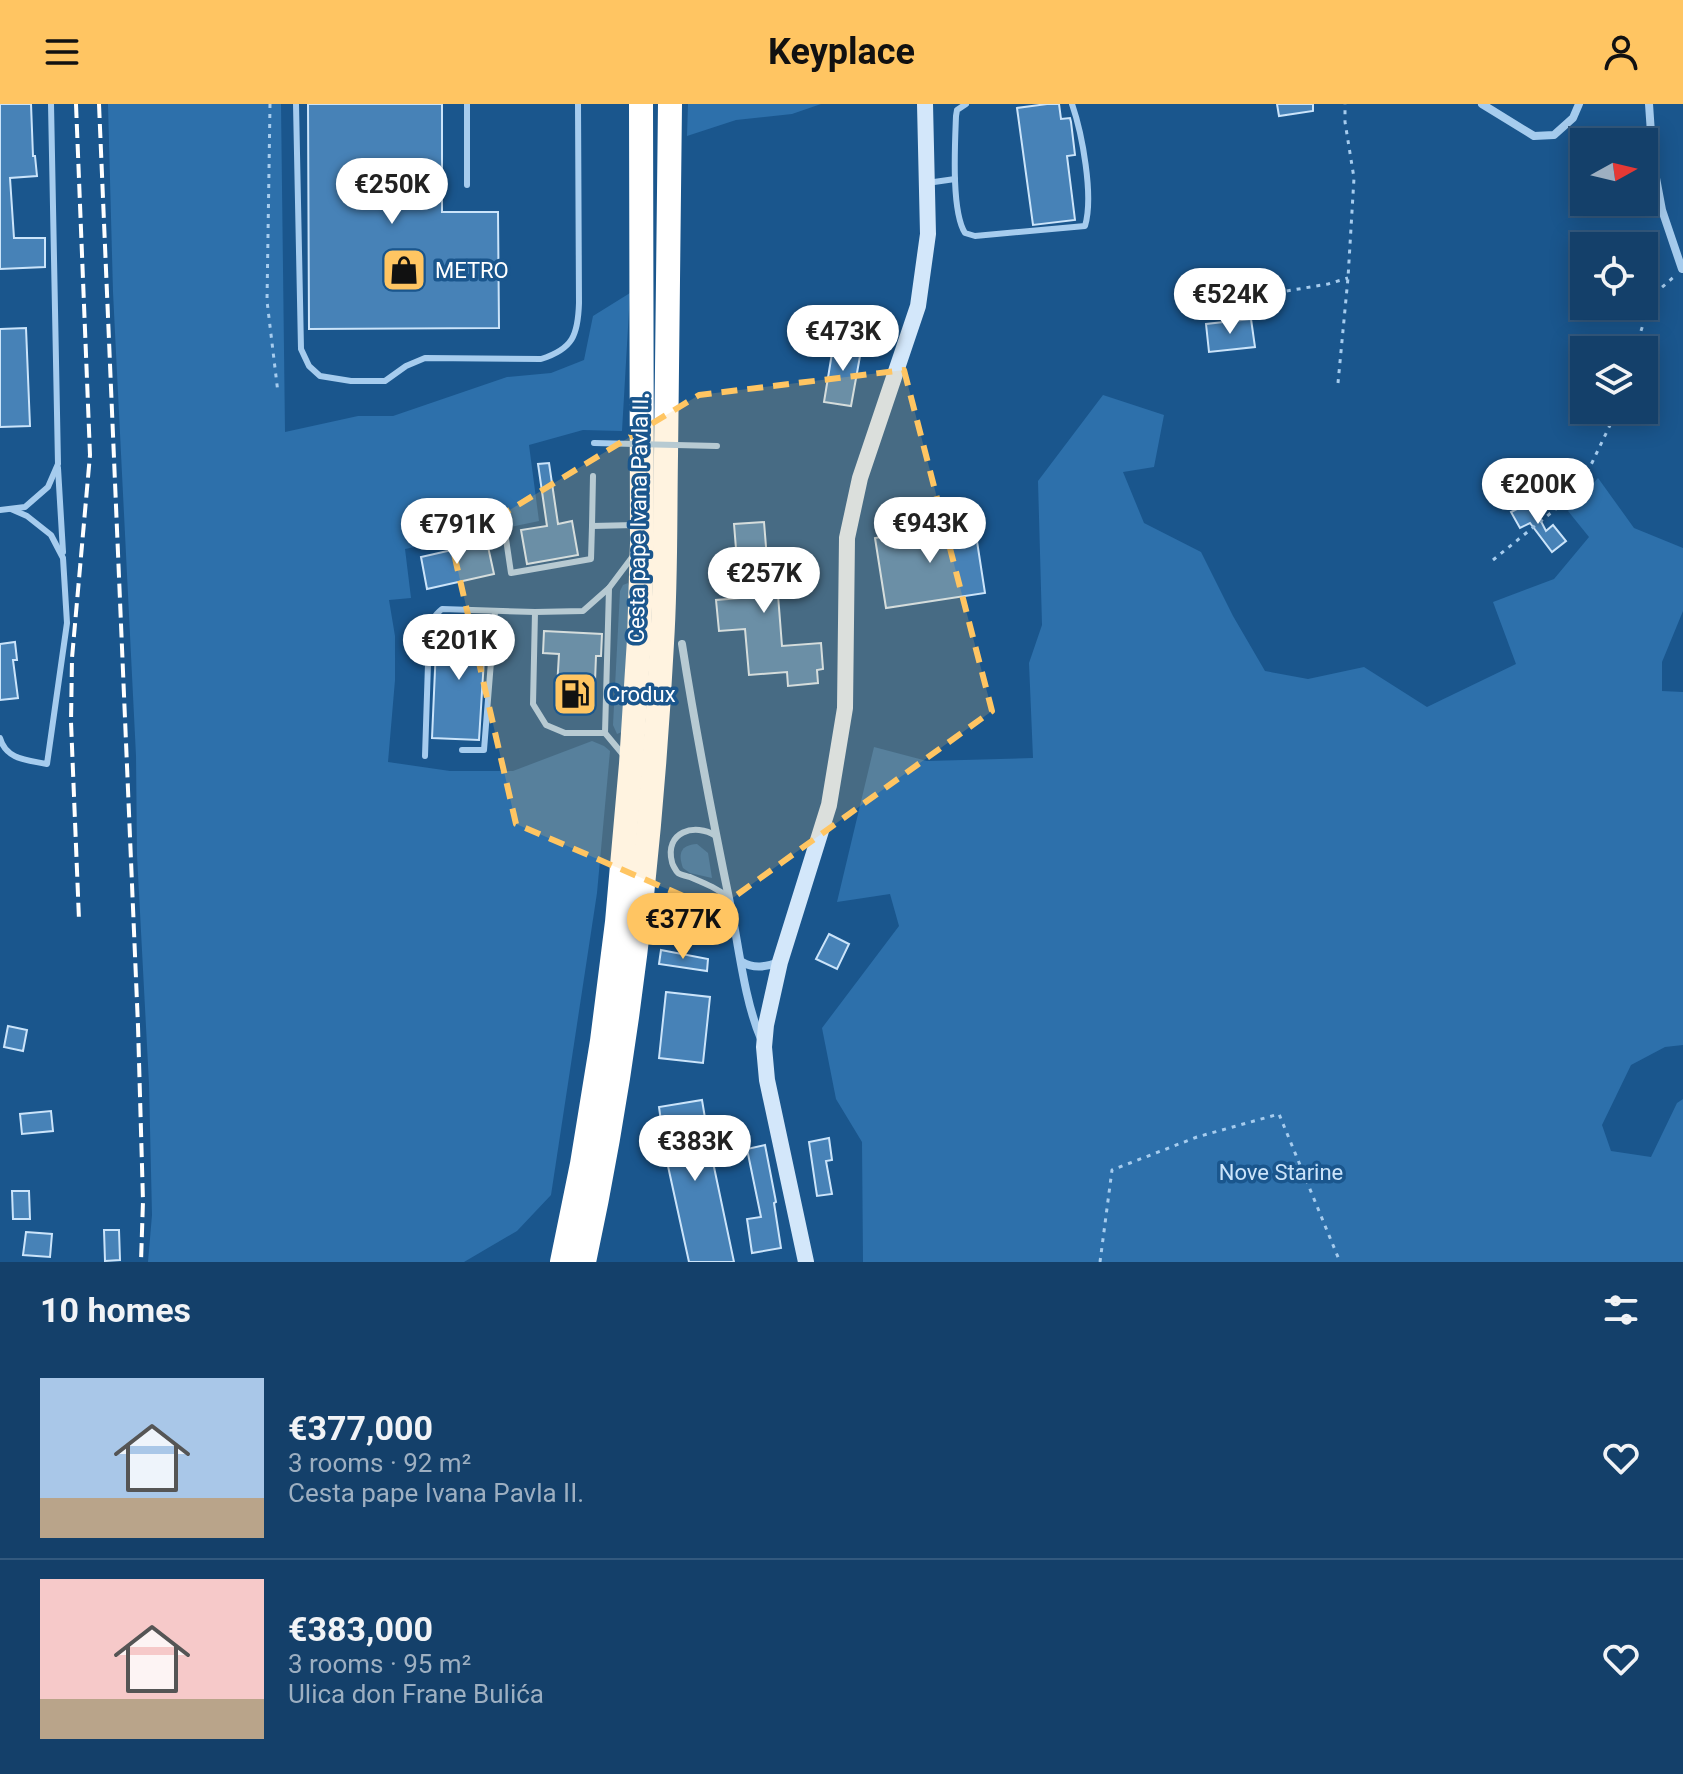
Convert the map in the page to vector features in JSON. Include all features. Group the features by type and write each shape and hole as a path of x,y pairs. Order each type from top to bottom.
{"highway":[{"name":"Cesta pape Ivana Pavla II.","path":"628,927 631,764 642,534 641,104"},
{"name":"Cesta pape Ivana Pavla II.","path":"628,927 655,770 663,639 670,104"},
{"path":"562,1262 628,927"},
{"path":"584,1262 604,1168 623,1050 628,927"}],"street":[{"path":"806,1262 767,1080 766,1025 780,962 829,805 845,708 847,538 860,478 918,306 928,234 925,104"},
{"path":"1482,104 1534,136 1554,135 1573,118 1579,104"},
{"path":"1649,104 1653,162 1662,210 1682,269"},
{"path":"682,644 716,836 756,1028 764,1047"},
{"path":"742,962 759,967 780,962"}],"lane":[{"path":"0,738 12,756 47,764 67,623 58,464 51,104"},
{"path":"296,104 301,349 309,366 320,376 351,381 385,381 406,366 425,358 541,359 557,354 572,341 578,325 579,303 578,104"},
{"path":"467,104 467,185"},
{"path":"966,104 957,110 956,116 955,179 960,226 965,233 975,236 1085,226 1089,213 1085,162 1080,128 1072,104"},
{"path":"927,183 955,179"},
{"path":"594,443 717,446"},
{"path":"0,510 25,507 48,487 58,464"},
{"path":"506,539 511,573 591,559 593,476"},
{"path":"10,509 27,516 51,535 63,558"},
{"path":"425,756 431,621 442,609 583,611 609,588 642,534 592,526"},
{"path":"609,588 605,733 631,764"},
{"path":"462,750 484,750 495,611"},
{"path":"535,612 533,704 546,725 565,733 605,733"},
{"path":"716,836 698,829 688,829 678,835 673,842 672,864 677,873 716,888 729,899"}],"path":[{"path":"270,104 267,301 278,393"},
{"path":"1338,383 1354,178 1345,104"},
{"path":"1639,336 1652,296 1682,269"},
{"path":"1198,306 1348,278"},
{"path":"1493,560 1579,490 1611,424"},
{"path":"1100,1262 1112,1170 1197,1137 1279,1114 1340,1262"}],"highlighted area":[{"path":"904,370 992,711 716,910 516,824 452,545 699,395"}],"green space":[{"path":"108,104 281,104 285,432 358,416 393,416 507,377 551,373 584,360 593,316 630,293 622,431 583,430 529,445 539,521 405,549 411,598 389,600 395,636 395,680 388,762 450,771 513,771 592,741 610,751 597,893 551,1195 517,1231 464,1262 148,1262 152,1215 149,1084 113,292"},
{"path":"688,104 821,104 792,114 736,120 687,136"},
{"name":"Nove Starine","path":"1103,395 1164,415 1154,467 1123,472 1144,523 1201,552 1265,671 1308,679 1364,667 1427,707 1516,664 1493,602 1554,579 1589,537 1568,511 1598,478 1634,528 1683,548 1683,611 1662,662 1662,691 1683,692 1683,1045 1665,1047 1631,1065 1602,1125 1611,1151 1651,1157 1677,1103 1683,1099 1683,1262 863,1262 862,1142 836,1099 822,1028 899,926 890,894 837,902 874,747 927,761 1033,758 1029,663 1042,625 1038,481"},
{"path":"628,583 622,732 617,734 613,725 620,591"},
{"path":"697,844 708,853 712,878 690,873 683,868 682,851 687,846"}],"building":[{"path":"0,104 31,104 37,176 10,178 14,238 45,238 45,267 0,269"},
{"name":"METRO","path":"308,104 442,104 442,212 498,212 499,328 309,329"},
{"path":"1059,104 1061,119 1070,118 1071,122 1075,155 1067,156 1075,220 1033,225 1017,108"},
{"path":"1277,104 1313,104 1313,111 1279,116"},
{"path":"1251,319 1255,347 1209,352 1206,324"},
{"path":"26,328 30,426 0,427 0,329"},
{"path":"834,341 862,345 851,406 824,402"},
{"path":"549,463 558,524 572,521 578,555 527,564 521,530 547,526 538,464"},
{"path":"1531,502 1546,531 1553,525 1566,541 1552,552 1530,523 1520,528 1511,512"},
{"path":"764,522 770,596 778,595 782,646 821,643 823,669 817,670 818,683 788,686 787,672 749,675 745,629 719,631 716,600 740,598 734,524"},
{"path":"974,522 985,593 886,608 875,538"},
{"path":"487,542 494,574 427,589 421,557"},
{"path":"437,625 486,627 479,740 432,738"},
{"path":"544,631 602,634 601,656 596,656 594,707 556,705 559,654 543,653"},
{"path":"15,642 17,660 13,660 18,698 0,700 0,644"},
{"path":"829,934 849,944 837,969 816,959"},
{"path":"661,950 708,959 707,971 659,964"},
{"path":"666,992 710,997 703,1063 659,1058"},
{"path":"8,1026 27,1030 23,1051 4,1047"},
{"path":"702,1100 734,1262 689,1262 666,1157 659,1107"},
{"path":"51,1111 53,1131 22,1134 20,1114"},
{"path":"829,1138 832,1160 826,1161 832,1194 817,1196 809,1142"},
{"path":"765,1145 781,1248 752,1253 747,1219 761,1217 747,1149"},
{"path":"12,1191 29,1191 30,1219 13,1219"},
{"path":"104,1230 119,1230 120,1260 105,1261"},
{"path":"26,1232 52,1234 50,1257 23,1255"}],"railway":[{"path":"76,104 90,455 72,658 71,722 79,920"},
{"path":"99,104 138,1026 143,1201 141,1262"}],"place":[{"name":"METRO","path":"404,270"},
{"name":"Crodux","path":"575,694"}]}
